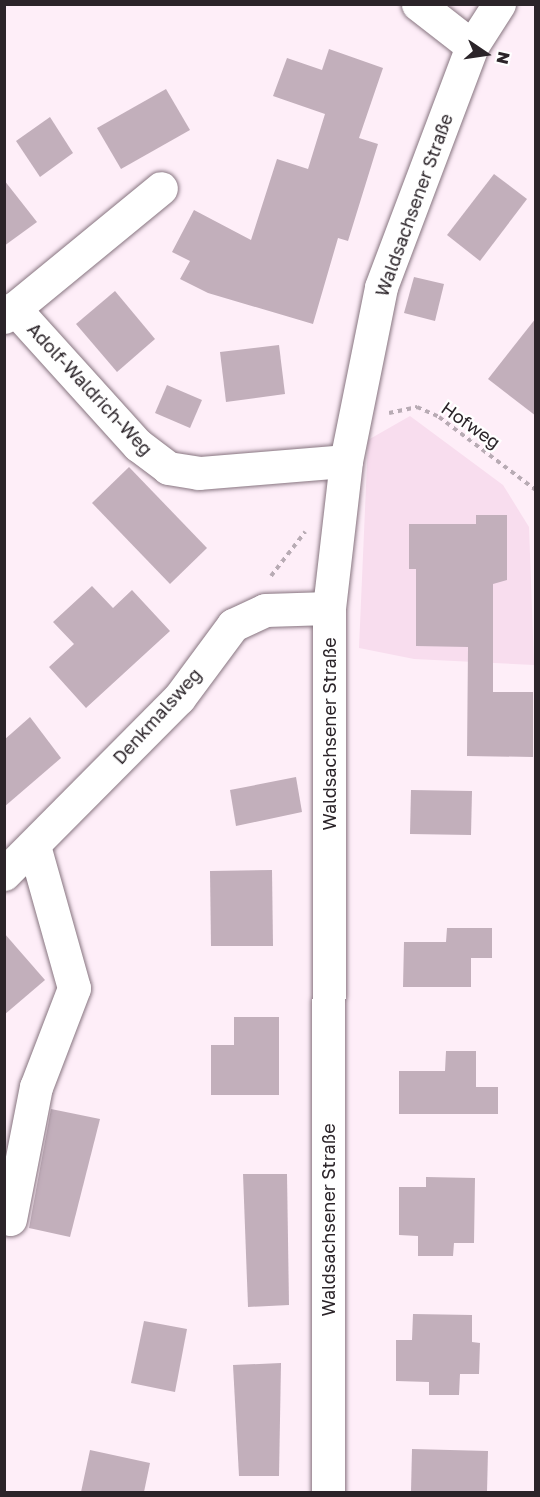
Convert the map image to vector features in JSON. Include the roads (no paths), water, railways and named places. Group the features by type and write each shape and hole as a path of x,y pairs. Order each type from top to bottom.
{"street":[{"path":"418,4 472,46"},
{"name":"Waldsachsener Straße","path":"328,1492 329,608 348,446 381,287 472,46 499,4"},
{"name":"Adolf-Waldrich-Weg","path":"161,188 9,313 138,445 168,468 199,473 348,446"},
{"name":"Denkmalsweg","path":"4,874 179,698 232,626 265,610 329,608"},
{"path":"10,1219 36,1087 75,988 34,846"}]}
